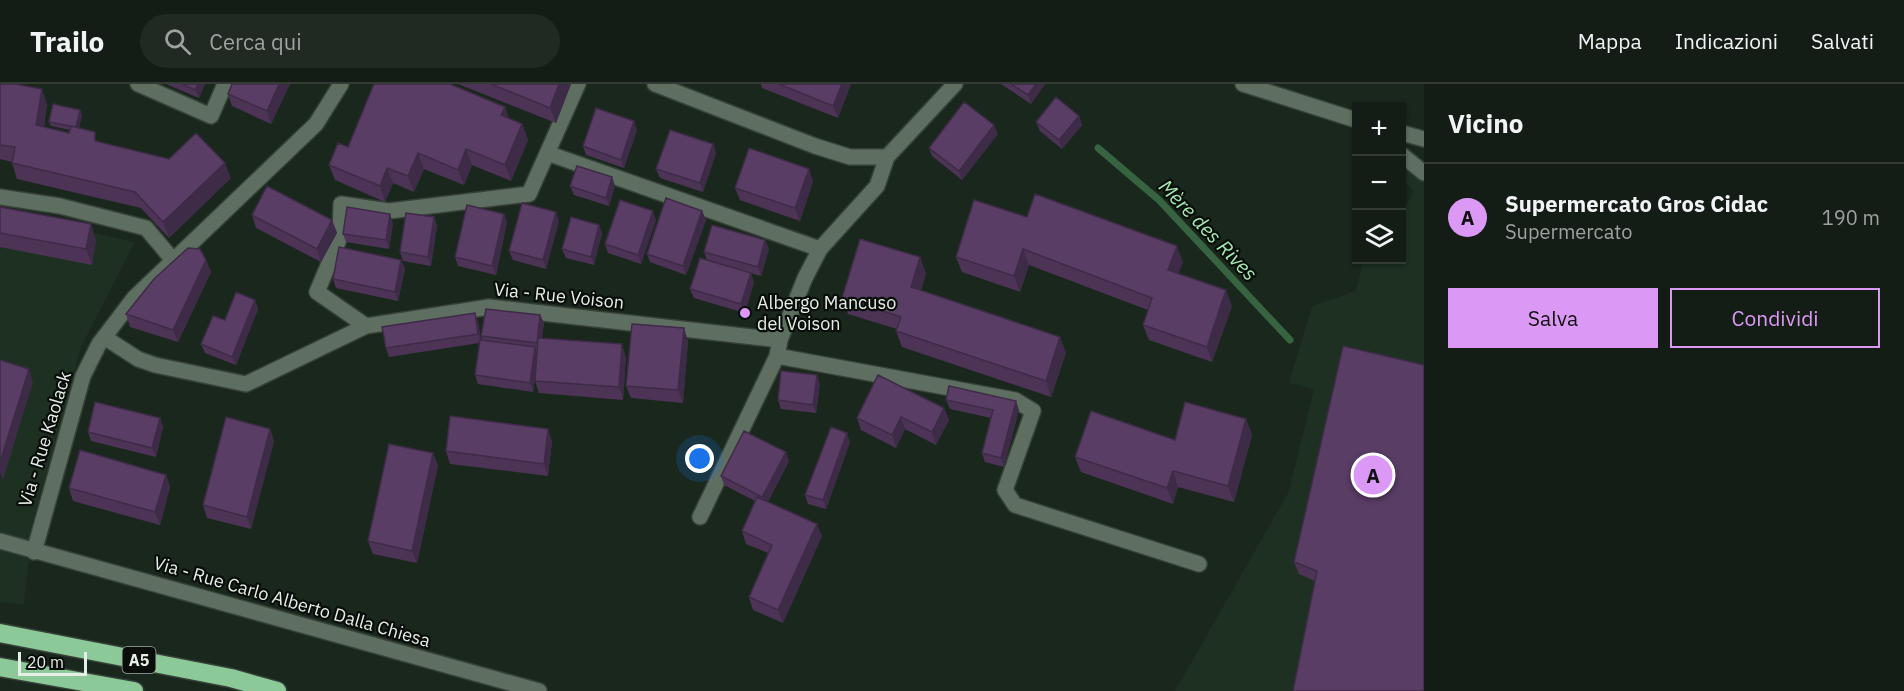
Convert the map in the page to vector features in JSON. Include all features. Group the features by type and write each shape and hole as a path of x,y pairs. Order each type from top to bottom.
{"highway":[{"name":"A5","path":"0,633 231,678 277,691"},
{"name":"A5","path":"0,667 134,691"}],"street":[{"path":"138,84 211,116 225,84"},
{"name":"Via - Rue Kaolack","path":"34,552 83,376 104,337 134,298 316,124 341,84"},
{"path":"366,326 318,292 340,237 341,204 389,211 529,194 578,84"},
{"path":"655,84 815,146 850,157 887,157"},
{"path":"700,518 777,356 780,340 805,278 820,249 877,186 887,157 955,84"},
{"path":"1243,84 1349,118"},
{"path":"1406,134 1424,139"},
{"path":"547,153 820,249"},
{"path":"1402,156 1424,173"},
{"path":"0,197 60,206 146,228 173,260"},
{"name":"Via - Rue Voison","path":"104,337 138,359 155,365 246,384 366,326 489,307 780,340"},
{"path":"777,356 1015,399 1033,411 1005,490 1015,504 1056,520 1199,564"},
{"name":"Via - Rue Carlo Alberto Dalla Chiesa","path":"0,541 539,691"}],"shaded area":[{"path":"1406,154 1424,160 1424,691 1175,691 1289,491 1314,389 1289,383 1312,306 1356,291 1362,264 1406,264 1406,206 1414,191 1406,183"},
{"path":"0,212 135,242 81,347 33,520 24,605 0,602"}],"building":[{"path":"0,84 42,89 36,125 69,133 71,126 95,132 95,141 169,159 196,133 225,163 163,222 135,192 12,163 15,147 0,145"},
{"path":"182,84 198,84 195,90"},
{"path":"232,84 279,84 267,111 228,94"},
{"path":"374,84 450,84 505,107 501,115 522,124 505,165 466,149 458,170 418,153 408,176 387,168 380,186 329,165 338,143 348,147"},
{"path":"491,84 559,84 550,108"},
{"path":"779,84 842,84 833,106"},
{"path":"1011,84 1036,84 1028,95"},
{"path":"1056,97 1079,116 1059,140 1036,122"},
{"path":"964,102 994,125 959,171 929,148"},
{"path":"53,104 80,110 76,127 49,122"},
{"path":"596,108 634,121 621,160 583,146"},
{"path":"670,130 713,144 700,183 656,169"},
{"path":"749,148 809,169 795,208 735,188"},
{"path":"577,166 612,177 606,198 570,186"},
{"path":"267,186 332,220 317,249 252,215"},
{"path":"1035,194 1177,246 1168,270 1226,290 1207,347 1143,325 1152,298 1023,249 1014,276 956,257 974,200 1027,217"},
{"path":"666,198 702,211 683,266 647,254"},
{"path":"620,200 653,211 638,255 605,244"},
{"path":"522,203 556,212 543,260 509,251"},
{"path":"467,205 504,214 492,266 455,257"},
{"path":"0,207 91,224 86,249 0,233"},
{"path":"347,207 390,214 386,240 343,234"},
{"path":"406,213 434,217 428,257 400,252"},
{"path":"571,217 599,225 591,257 562,249"},
{"path":"712,225 765,240 758,267 704,252"},
{"path":"860,239 920,257 911,287 1060,337 1046,381 896,331 901,317 842,298"},
{"path":"339,247 401,260 395,292 333,279"},
{"path":"188,248 200,249 206,260 173,330 126,314 154,279"},
{"path":"700,258 751,273 741,304 690,289"},
{"path":"236,292 255,300 232,357 201,344 213,316 225,320"},
{"path":"486,309 540,315 537,343 481,336"},
{"path":"475,313 478,334 386,348 382,327"},
{"path":"632,324 684,328 678,390 626,386"},
{"path":"538,338 622,344 619,387 535,381"},
{"path":"480,340 535,347 530,383 475,375"},
{"path":"1343,346 1424,365 1424,691 1293,691 1317,571 1294,562"},
{"path":"0,360 29,369 0,462"},
{"path":"781,371 817,375 813,405 778,400"},
{"path":"878,375 944,408 932,432 901,417 892,435 857,418"},
{"path":"949,386 1016,401 1001,458 982,453 993,410 946,400"},
{"path":"95,402 160,418 152,448 88,432"},
{"path":"1185,402 1246,419 1228,486 1173,471 1167,488 1075,457 1091,411 1175,440"},
{"path":"450,416 548,429 544,464 446,451"},
{"path":"226,417 270,429 247,517 203,505"},
{"path":"831,427 847,433 823,500 805,495"},
{"path":"744,431 786,452 762,497 721,476"},
{"path":"389,444 433,453 412,551 368,541"},
{"path":"80,450 166,475 155,512 69,488"},
{"path":"757,497 817,524 778,610 749,597 772,545 742,531"}],"waterway":[{"name":"Mère des Rives","path":"1098,148 1159,200 1290,340"}],"place":[{"name":"Albergo Mancuso del Voison","path":"745,313"},
{"name":"Supermercato Gros Cidac","path":"1373,475"}]}
